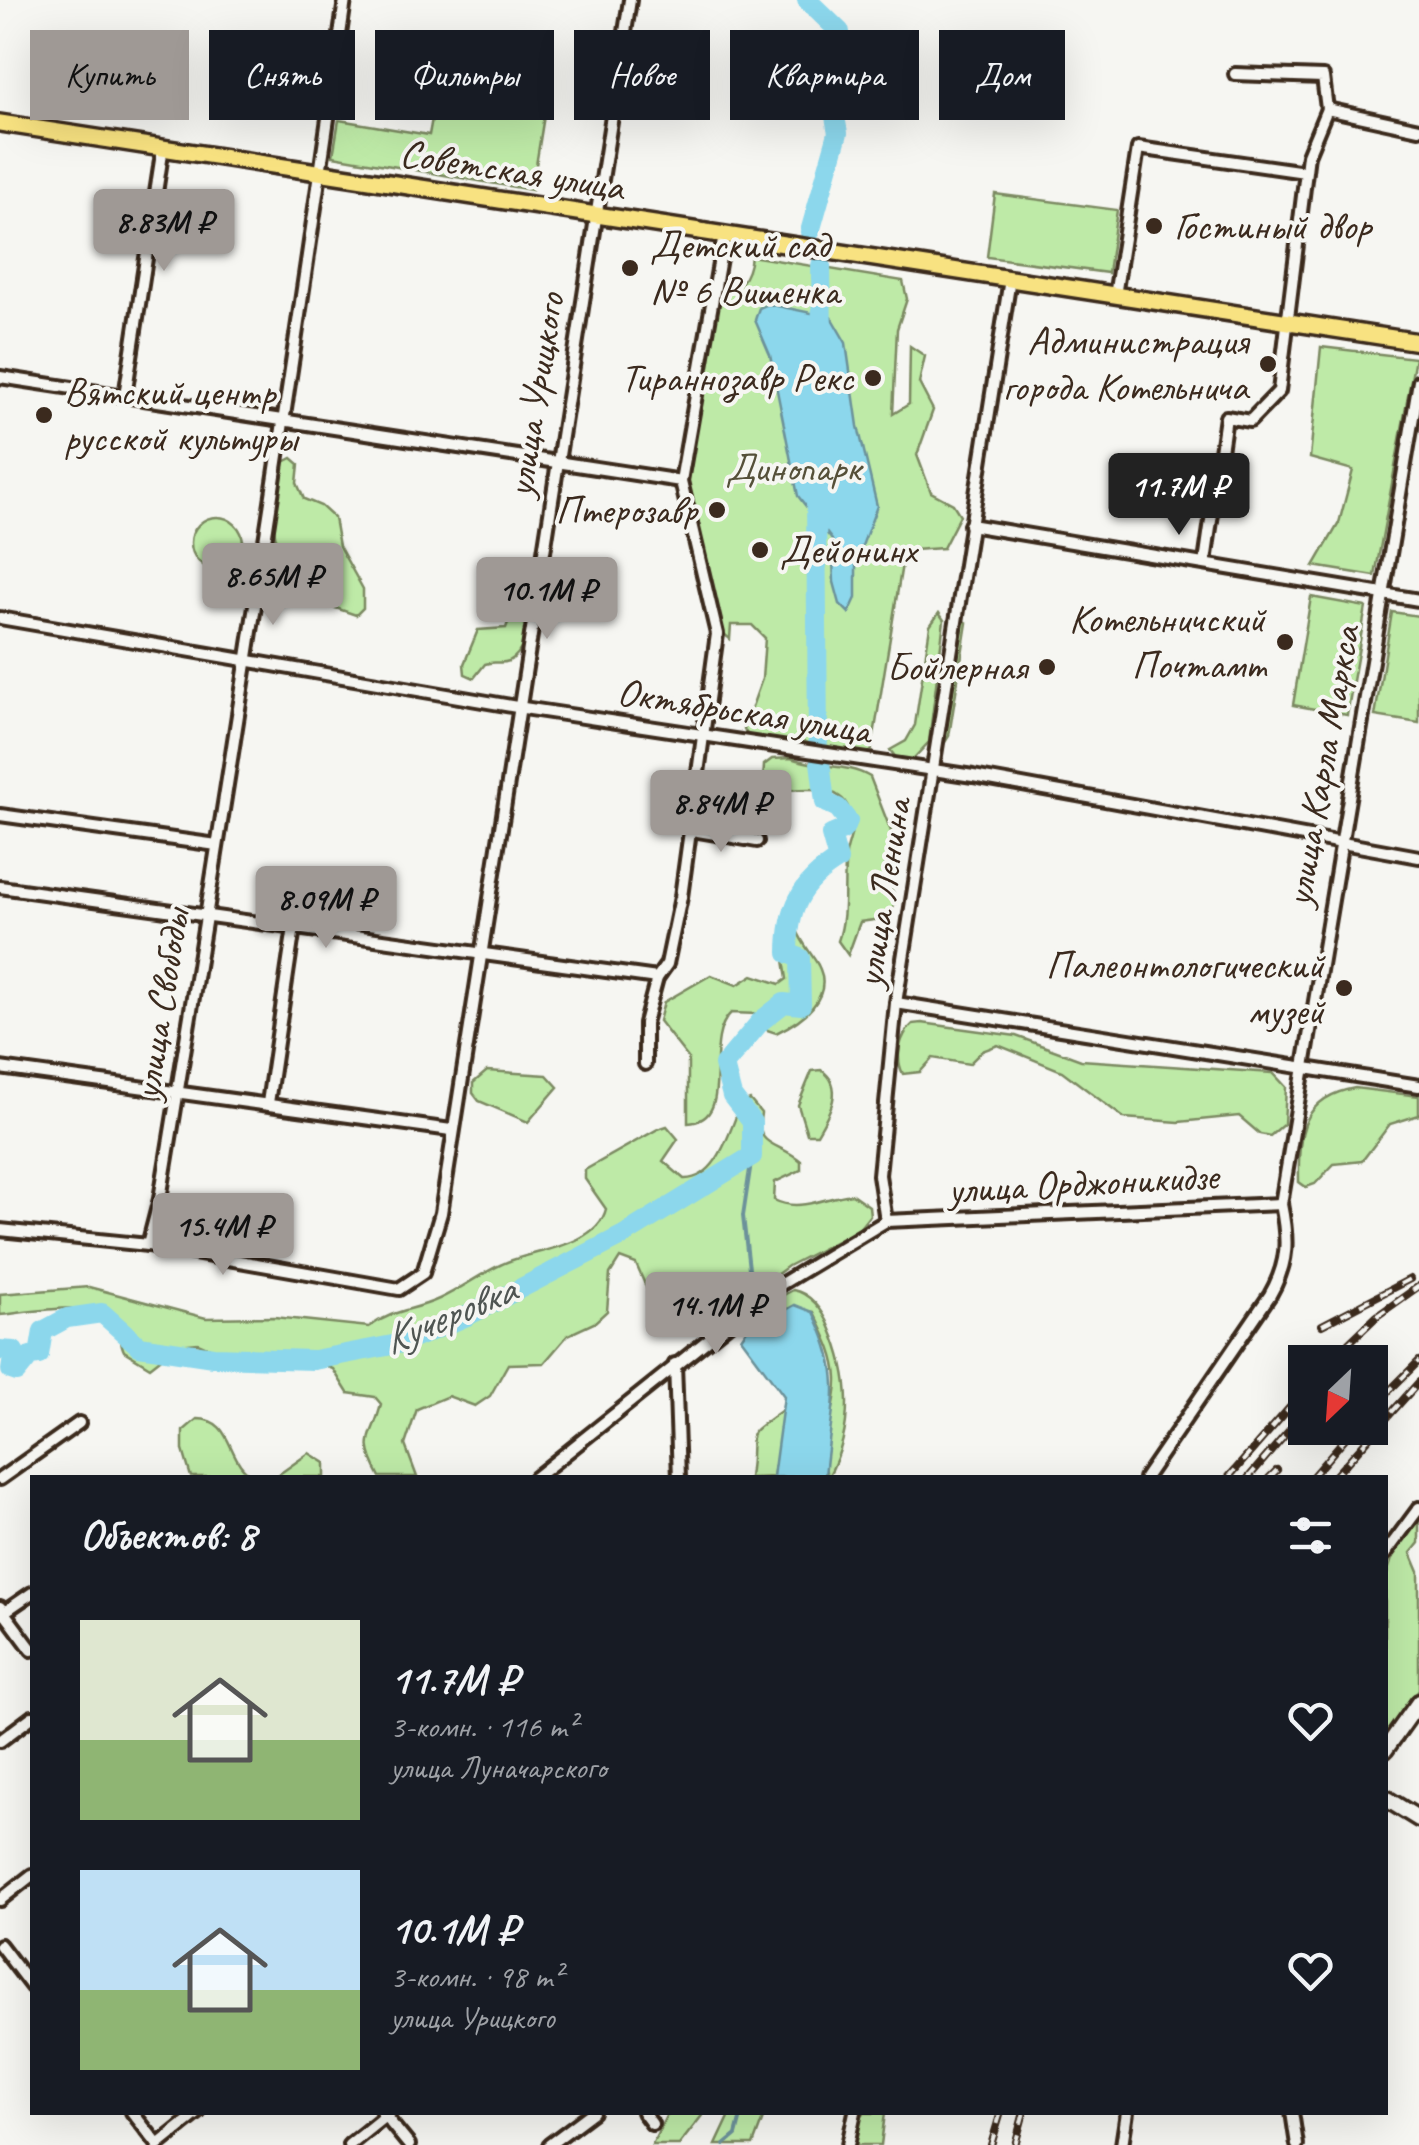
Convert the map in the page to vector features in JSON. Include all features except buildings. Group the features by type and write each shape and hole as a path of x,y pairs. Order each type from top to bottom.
{"main road":[{"name":"Советская улица","path":"0,122 1010,279"},
{"path":"1010,279 1419,342"}],"street":[{"name":"улица Свободы","path":"148,1245 178,1091 286,420 345,0"},
{"name":"улица Урицкого","path":"148,1245 398,1289 423,1274 441,1213 593,217 630,0"},
{"path":"1205,562 1226,418 1250,421 1278,390 1305,172 1327,109 1322,77 1235,74"},
{"path":"1327,109 1419,129"},
{"path":"125,396 163,147"},
{"path":"1115,296 1138,148 1305,172"},
{"path":"645,1064 645,1023 657,978 667,964 706,735 716,618 681,481 724,235"},
{"name":"улица Ленина","path":"886,1221 879,1174 896,1003 1010,279"},
{"path":"0,377 681,481"},
{"name":"улица Карла Маркса","path":"1147,1475 1278,1281 1289,1244 1281,1204 1338,845 1419,381"},
{"path":"970,525 1419,600"},
{"name":"Октябрьская улица","path":"0,618 517,706 932,770 1419,857"},
{"path":"0,815 217,845"},
{"path":"692,830 757,841"},
{"path":"0,887 657,978"},
{"path":"268,1103 294,926"},
{"path":"896,1003 1419,1086"},
{"path":"0,1068 451,1130"},
{"name":"улица Орджоникидзе","path":"886,1221 1281,1204"},
{"path":"538,1475 768,1292 886,1221"},
{"path":"0,1230 148,1245"},
{"path":"675,1364 678,1475"},
{"path":"0,1479 79,1424"},
{"path":"1388,1550 1419,1508"},
{"path":"30,1593 1,1612 30,1648"},
{"path":"1388,1746 1419,1702"},
{"path":"0,1741 30,1719"},
{"path":"1388,1800 1419,1819"},
{"path":"0,1900 30,1877"},
{"path":"0,1945 30,1984"},
{"path":"134,2115 158,2145 195,2115"},
{"path":"349,2145 385,2115"},
{"path":"387,2115 410,2145"},
{"path":"549,2145 589,2115"},
{"path":"645,2115 652,2124"},
{"path":"848,2145 854,2115"},
{"path":"1122,2145 1127,2115"},
{"path":"1292,2115 1296,2145"}],"green space":[{"path":"339,120 429,135 432,120 543,120 532,190 333,156"},
{"path":"995,194 1117,210 1108,273 987,257"},
{"name":"Динопарк","path":"751,256 903,281 907,299 897,329 893,414 909,404 910,346 925,356 919,383 933,410 917,455 931,492 953,504 960,515 943,548 913,550 903,558 871,754 749,738 744,729 762,679 765,638 752,625 731,625 730,639 718,629 709,569 685,470 718,299 741,283"},
{"path":"1321,347 1415,358 1375,576 1314,566 1339,523 1353,470 1310,458"},
{"path":"292,458 299,464 297,483 304,499 321,506 334,518 339,546 363,589 363,608 356,615 321,603 309,577 279,556 274,529 284,462"},
{"path":"217,517 235,525 243,543 235,561 217,569 199,561 191,543 199,525"},
{"path":"522,585 529,590 529,608 525,639 516,656 503,663 485,664 474,678 465,674 464,664 478,630 506,628"},
{"path":"1311,597 1366,607 1347,715 1293,705"},
{"path":"1392,612 1419,616 1419,723 1375,716"},
{"path":"939,613 944,620 929,742 913,759 898,760 890,750 906,741 915,725 930,626"},
{"path":"960,619 967,623 949,736 942,747 938,744"},
{"path":"791,758 870,777 894,839 895,848 882,871 895,903 888,918 860,922 848,955 838,941 852,829 850,813 843,799 824,790 769,790 763,783 764,765 772,759"},
{"path":"797,930 822,977 819,998 805,1015 776,1033 767,1030 758,1014 731,1013 718,1042 711,1109 703,1119 688,1123 688,1058 659,1021 664,1002 711,975 737,985 753,975 780,984 787,979 781,941 788,931"},
{"path":"913,1024 1016,1036 1081,1060 1273,1073 1286,1087 1284,1124 1270,1136 1260,1134 1239,1116 1179,1122 1124,1118 1062,1071 998,1045 982,1051 969,1064 933,1058 920,1072 903,1074 899,1061 902,1041"},
{"path":"821,1070 833,1084 833,1100 817,1134 807,1134 798,1105 812,1071"},
{"path":"487,1071 547,1075 558,1087 528,1122 479,1101 473,1093 473,1083"},
{"path":"1355,1088 1419,1096 1419,1115 1390,1124 1362,1161 1334,1164 1315,1184 1306,1187 1299,1182 1299,1164 1307,1120 1324,1100"},
{"path":"750,1100 761,1113 761,1133 765,1139 801,1161 801,1170 775,1182 774,1200 803,1205 852,1194 869,1206 870,1215 858,1230 788,1266 705,1328 695,1326 692,1317 698,1299 691,1283 682,1278 647,1289 636,1264 620,1258 610,1274 607,1311 594,1323 568,1335 544,1363 508,1364 490,1396 475,1406 448,1396 417,1409 405,1445 416,1475 379,1475 369,1439 381,1404 375,1397 348,1393 333,1369 315,1362 249,1365 198,1343 178,1345 150,1367 124,1351 118,1324 108,1314 80,1308 0,1315 0,1294 89,1287 206,1318 274,1317 369,1327 439,1299 507,1262 564,1245 591,1231 606,1209 585,1179 585,1170 658,1129 667,1126 678,1139 663,1161 684,1179 696,1177 706,1171 721,1151 741,1104"},
{"path":"793,1290 815,1303 830,1327 842,1364 847,1402 843,1440 829,1475 824,1455 837,1379 829,1344 814,1312 763,1306"},
{"path":"785,1408 773,1475 749,1475 752,1435"},
{"path":"197,1419 218,1426 239,1462 252,1475 190,1475 183,1450 183,1431"},
{"path":"309,1453 325,1463 325,1475 278,1475"},
{"path":"1419,1512 1419,1543 1411,1553 1419,1572 1419,1690 1388,1732 1388,1571 1396,1546"},
{"path":"667,2115 702,2115 679,2145 652,2145"},
{"path":"730,2115 764,2115 753,2145 716,2145"},
{"path":"858,2115 885,2115 881,2145 850,2145"}],"water":[{"path":"768,304 831,317 846,343 858,426 877,506 856,562 856,598 849,613 840,604 834,582 832,540 798,496 770,355 755,320 759,308"},
{"path":"795,1305 813,1312 830,1356 834,1393 825,1475 773,1475 784,1396 741,1338 763,1306 784,1311"}],"waterway":[{"path":"807,0 840,32 841,87 834,111 838,133 810,232"},
{"path":"821,265 822,340"},
{"path":"816,499 818,742"},
{"name":"Кучеровка","path":"0,1350 14,1351 11,1370 17,1372 30,1356 39,1355 43,1331 67,1318 102,1313 139,1346 213,1357 314,1360 403,1343 467,1316 622,1236 752,1156 752,1122 732,1096 724,1065 761,1021 784,1003 801,1005 800,958 788,953 790,924 805,888 838,860 831,835 843,830 848,821 838,808 825,802 820,762"},
{"path":"752,1156 743,1216 752,1295"},
{"path":"724,2145 736,2135 741,2115"}],"railway":[{"path":"1322,1325 1410,1279"},
{"path":"1347,1345 1377,1316 1419,1286"},
{"path":"1388,1392 1419,1361"},
{"path":"1336,1475 1419,1382"},
{"path":"1231,1475 1288,1409"},
{"path":"1251,1475 1288,1432"},
{"path":"1314,1475 1339,1445"},
{"path":"1272,1475 1277,1470"},
{"path":"991,2145 1000,2115"},
{"path":"1015,2145 1023,2115"}],"place":[{"name":"Гостиный двор","path":"1154,226"},
{"name":"Детский сад № 6 Вишенка","path":"630,268"},
{"name":"Администрация города Котельнича","path":"1268,364"},
{"name":"Тираннозавр Рекс","path":"873,378"},
{"name":"Вятский центр русской культуры","path":"44,415"},
{"name":"Птерозавр","path":"717,510"},
{"name":"Дейонинх","path":"760,550"},
{"name":"Котельничский Почтамт","path":"1285,642"},
{"name":"Бойлерная","path":"1047,667"},
{"name":"Палеонтологический музей","path":"1344,988"}]}
